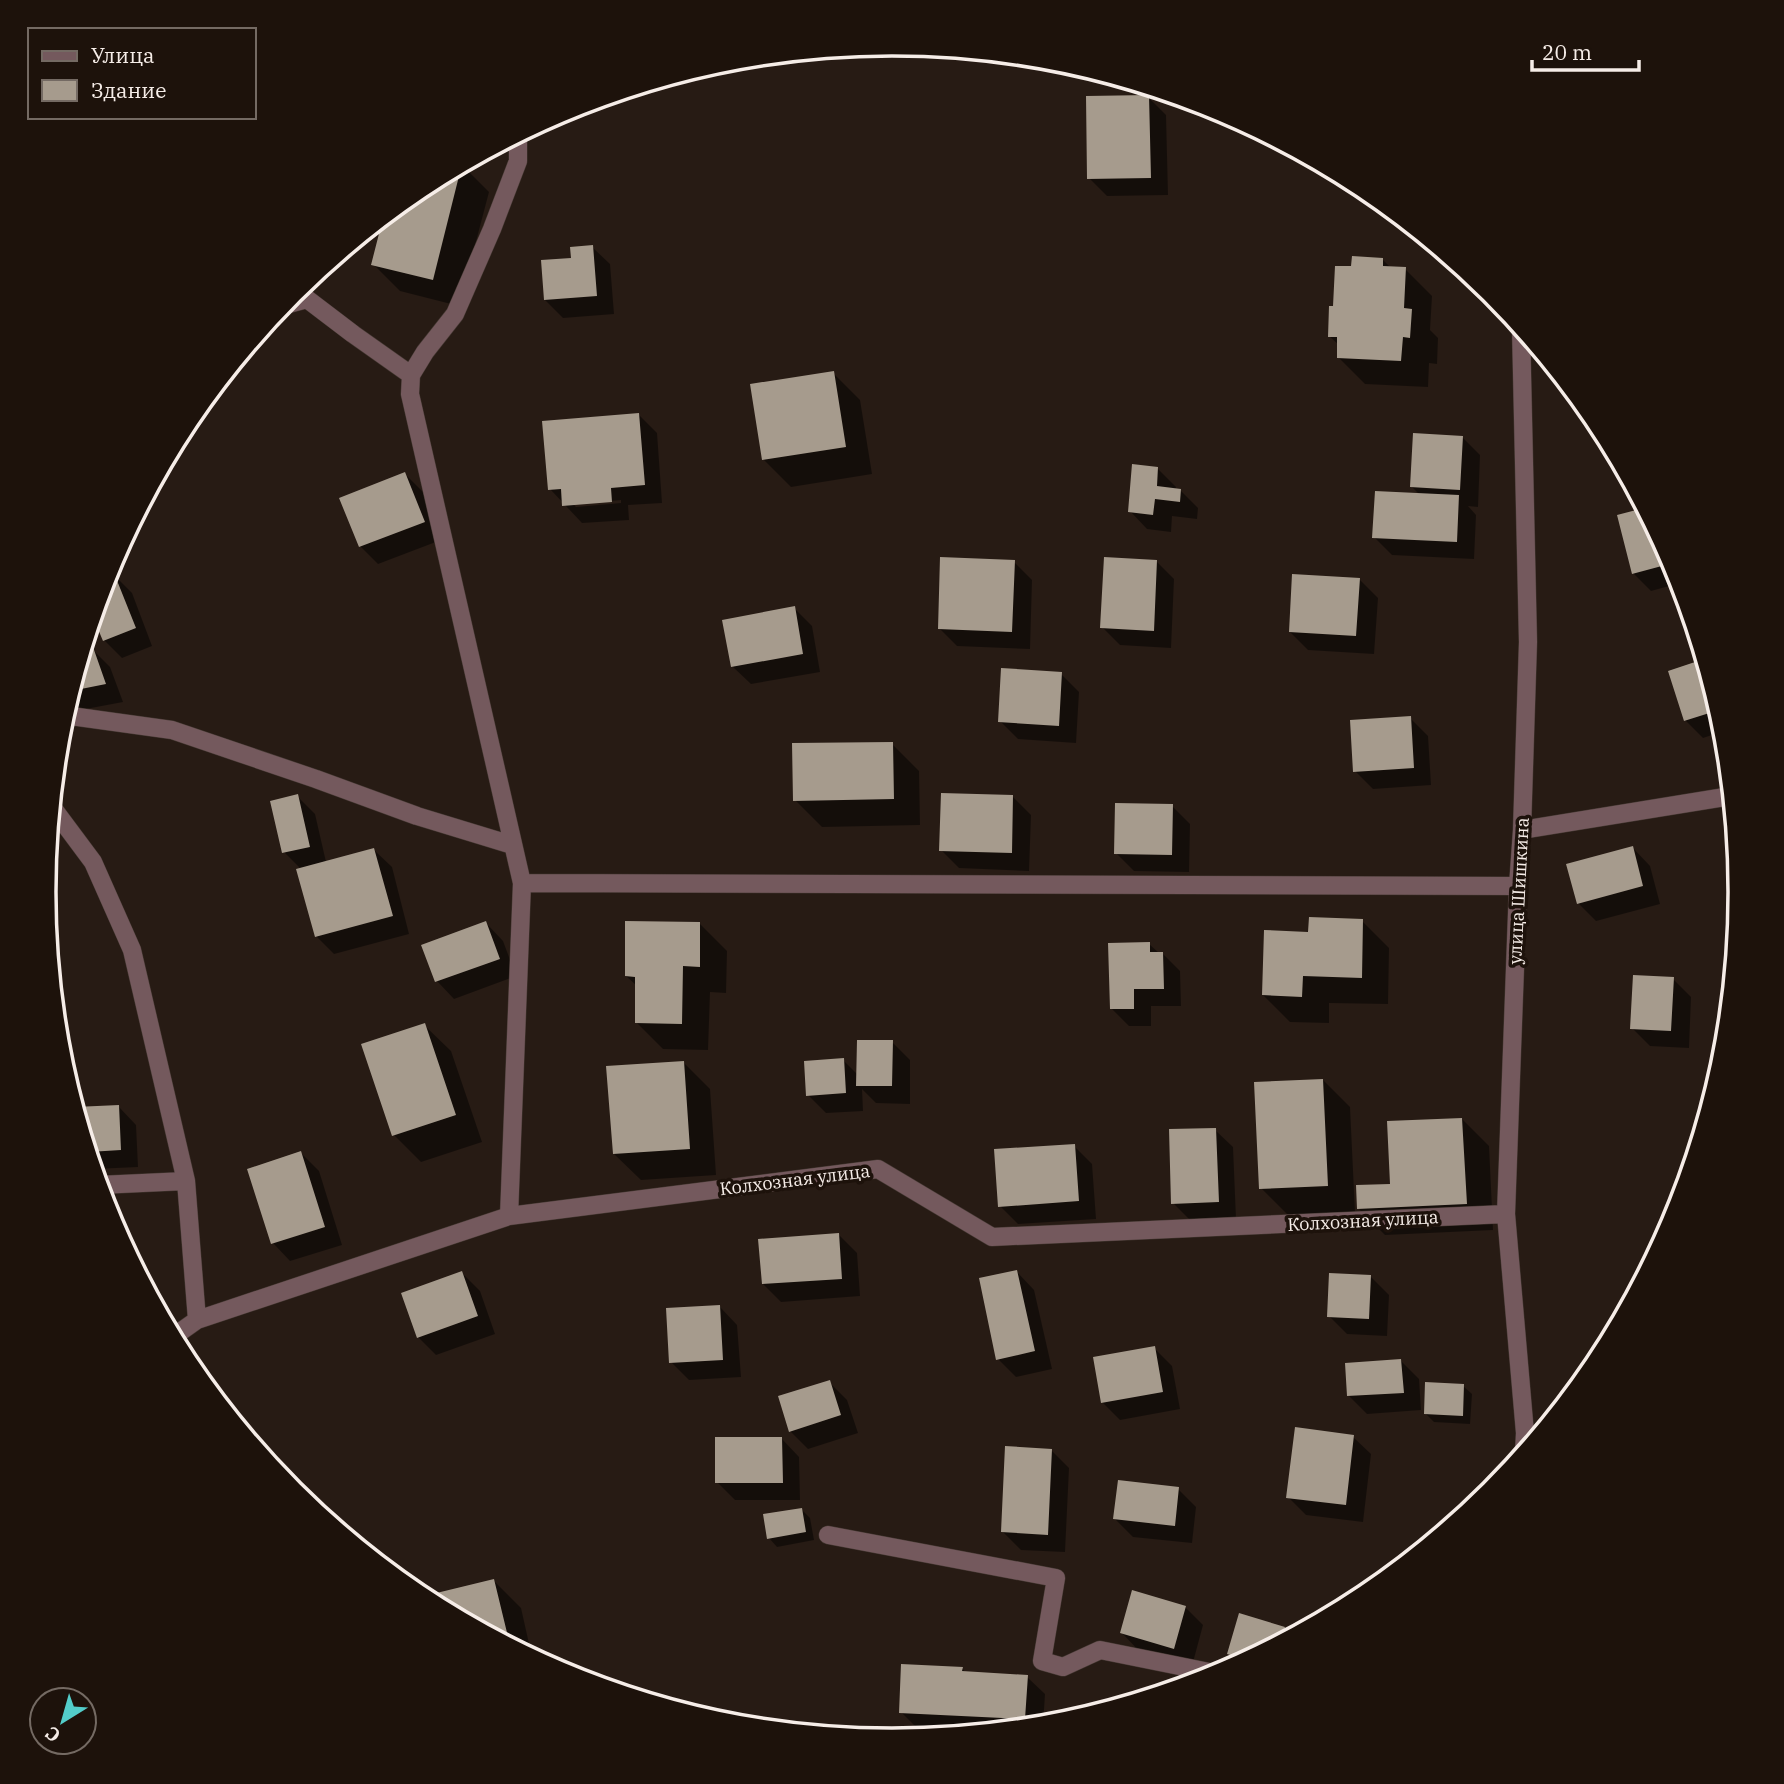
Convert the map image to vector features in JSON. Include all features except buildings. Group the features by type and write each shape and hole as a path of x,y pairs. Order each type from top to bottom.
{"street":[{"path":"509,1216 522,883 410,394 411,375 454,314 492,229 518,161 518,144"},
{"path":"302,300 307,299 411,375"},
{"name":"улица Шишкина","path":"1521,341 1528,642 1506,1214 1525,1438"},
{"path":"75,717 172,730 417,816 512,845"},
{"path":"1522,830 1722,797"},
{"path":"60,817 93,862 132,950 186,1181 197,1320"},
{"path":"522,883 1518,886"},
{"name":"Колхозная улица","path":"181,1331 197,1320 509,1216 878,1169 992,1237 1506,1214"},
{"path":"109,1185 186,1181"},
{"path":"828,1535 1056,1578 1042,1661 1063,1667 1100,1650 1198,1670"}]}
